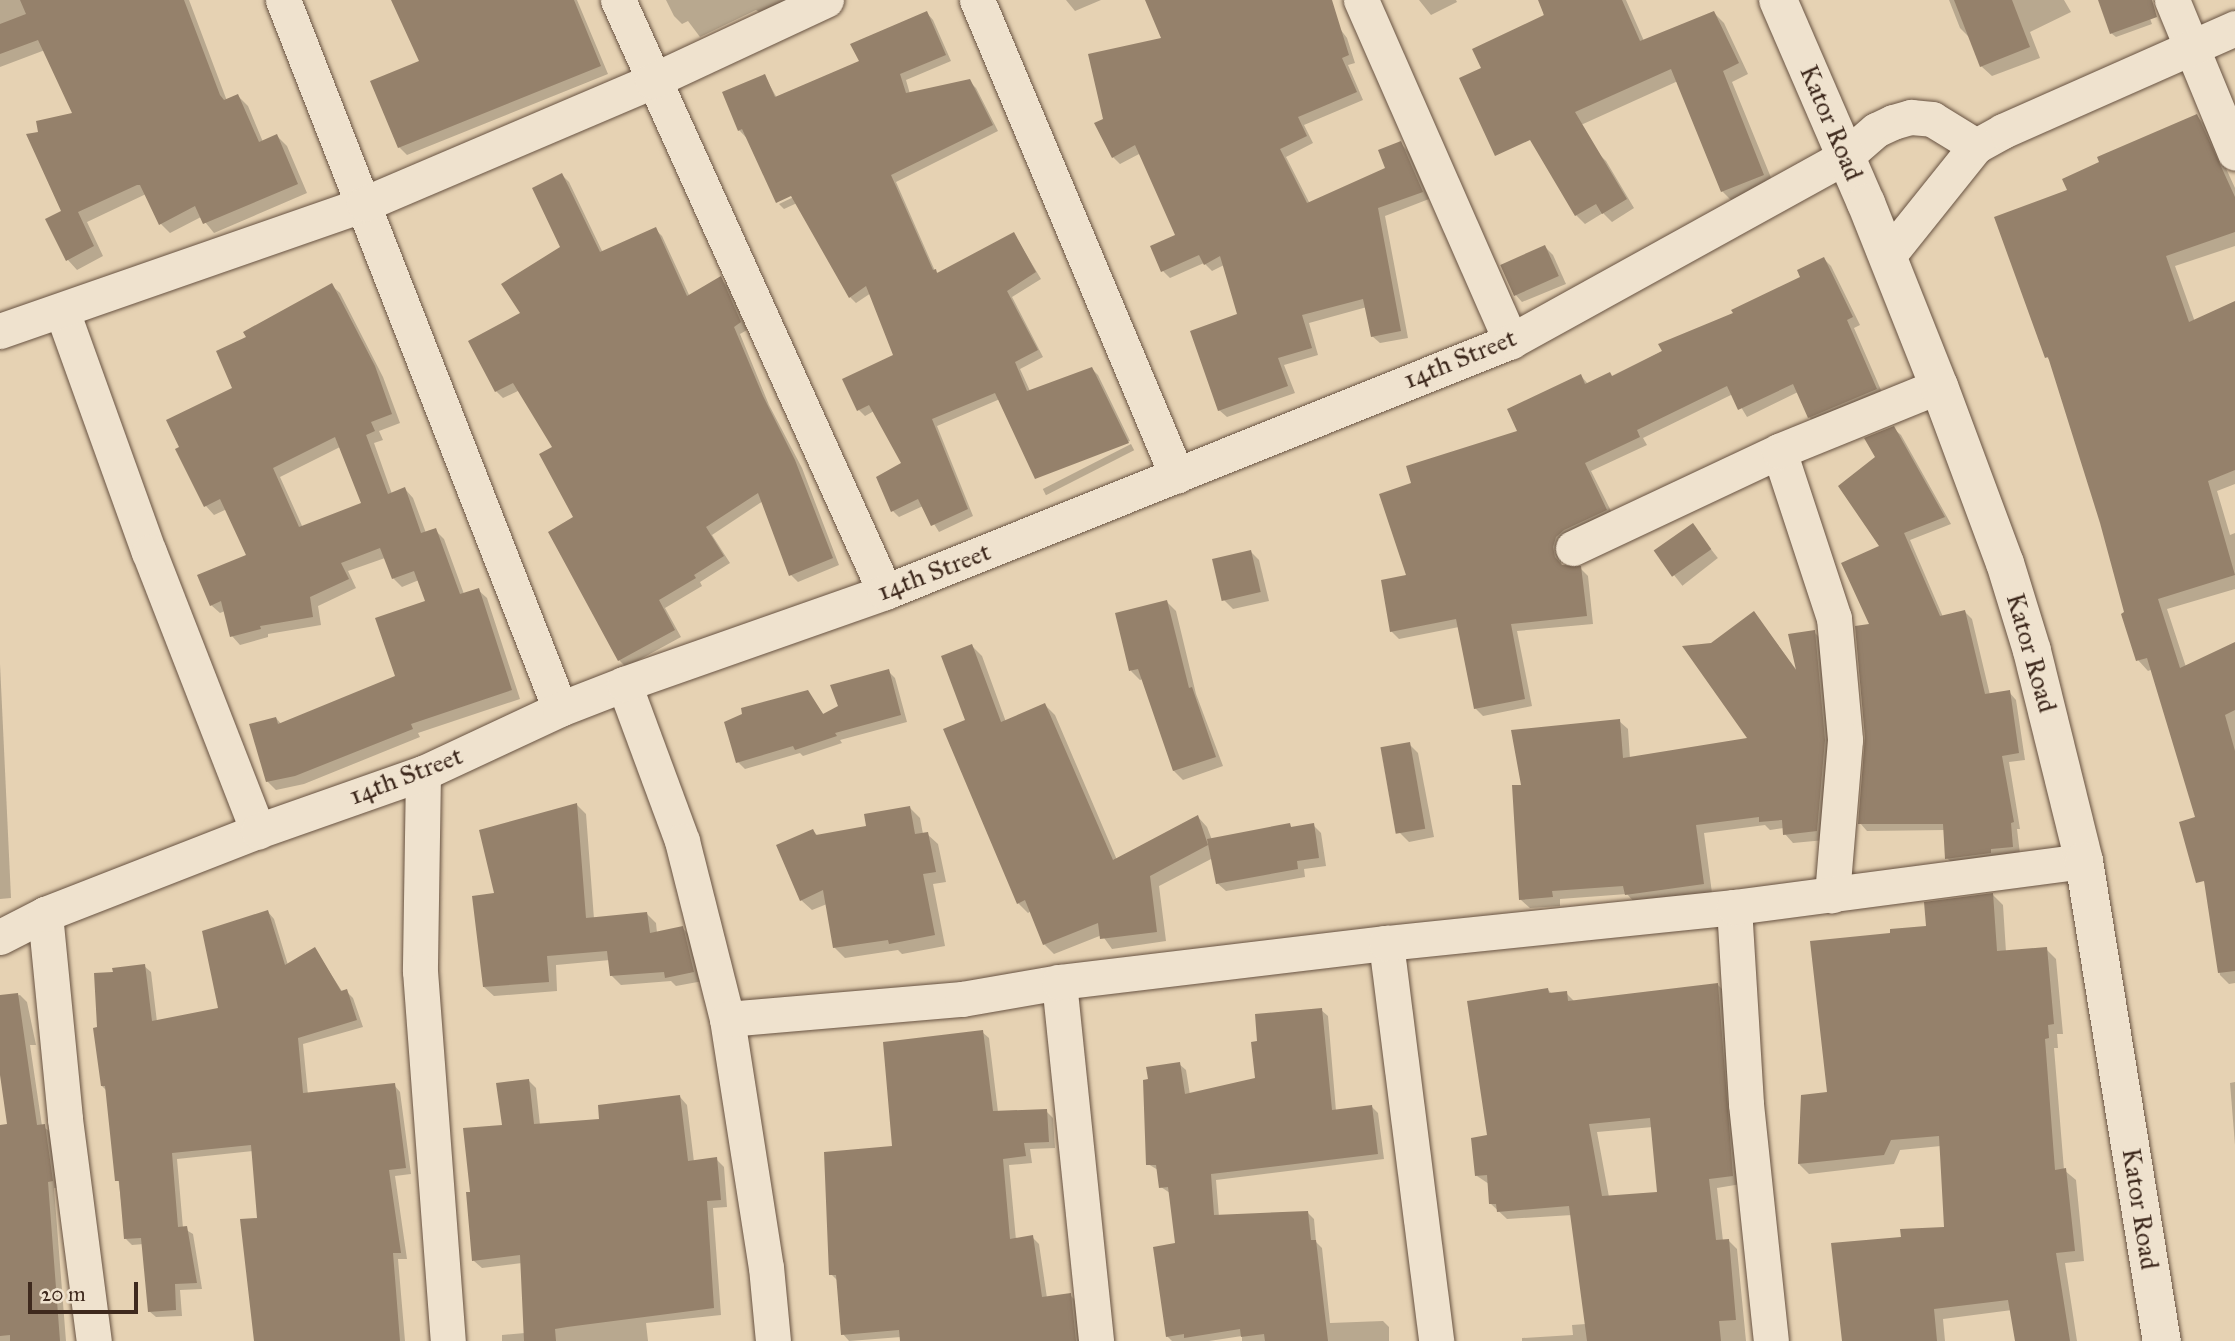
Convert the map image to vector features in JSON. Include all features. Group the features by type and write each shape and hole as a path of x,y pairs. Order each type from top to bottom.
{"main road":[{"name":"Kator Road","path":"1778,0 1846,156 1938,386 2005,563 2032,651 2084,861 2162,1341"}],"street":[{"path":"283,0 560,709"},
{"path":"618,0 652,81 885,592"},
{"path":"0,331 364,204 652,81 826,0"},
{"path":"977,0 1177,476"},
{"path":"1361,0 1511,341"},
{"path":"2172,0 2235,153"},
{"path":"1887,257 1976,146 2003,131 2235,28"},
{"name":"14th Street","path":"0,937 45,914 258,831 423,772 560,709 885,592 1177,476 1339,407 1511,341 1846,156 1876,130 1911,117 1932,119 1976,146"},
{"path":"62,310 149,552 258,831"},
{"path":"1573,548 1779,451 1938,386"},
{"path":"1779,451 1807,531 1835,631 1845,740 1832,895"},
{"path":"624,684 682,841 727,1019 766,1268 773,1341"},
{"path":"423,772 420,971 448,1341"},
{"path":"727,1019 950,1001 1059,982 1386,943 1734,907 2084,861"},
{"path":"1734,907 1746,1104 1771,1341"},
{"path":"45,914 65,1119 94,1341"},
{"path":"1386,943 1436,1341"},
{"path":"1059,982 1096,1341"}],"building":[{"path":"20,0 184,0 220,95 224,100 238,94 259,142 277,134 298,184 203,224 195,206 159,225 140,185 137,185 78,212 94,246 66,261 45,219 61,211 26,134 38,132 36,121 72,113 38,40 0,54 0,24 26,14"},
{"path":"391,0 574,0 601,66 398,148 370,81 419,61"},
{"path":"1145,0 1332,0 1349,55 1342,58 1357,92 1298,117 1307,136 1280,149 1307,203 1385,168 1378,150 1401,141 1423,192 1378,208 1401,331 1371,337 1363,299 1302,315 1312,348 1278,358 1288,386 1218,411 1190,331 1237,314 1220,256 1204,265 1199,255 1161,272 1150,246 1175,235 1135,145 1112,158 1094,123 1103,119 1088,54 1161,38"},
{"path":"1538,0 1622,0 1640,41 1714,11 1739,63 1723,71 1764,175 1721,192 1671,69 1575,112 1627,199 1602,214 1596,204 1575,216 1530,140 1495,156 1459,78 1481,68 1472,49 1544,15"},
{"path":"1954,0 2012,0 2030,47 1980,67"},
{"path":"2098,0 2152,0 2157,17 2110,34"},
{"path":"927,11 946,55 900,74 906,93 970,79 993,125 891,175 933,270 936,269 937,273 1014,232 1036,272 1007,291 1038,350 1015,362 1027,391 1092,367 1129,443 1035,479 995,393 932,419 968,509 931,526 918,499 891,512 876,477 901,463 869,405 857,411 842,379 893,355 866,286 849,298 791,196 776,203 742,129 738,131 722,92 765,74 775,97 859,61 850,44"},
{"path":"2197,114 2235,197 2235,232 2166,256 2189,322 2235,301 2235,470 2208,481 2235,575 2158,599 2180,668 2235,642 2235,710 2225,715 2235,751 2235,971 2218,973 2204,881 2196,883 2179,822 2195,817 2147,658 2136,661 2121,614 2124,612 2100,523 2048,357 2045,358 1994,217 2067,190 2062,179 2099,162 2097,157"},
{"path":"562,173 600,252 656,227 687,296 721,276 741,322 734,327 763,396 795,460 833,558 789,576 758,493 706,527 724,556 694,575 696,578 659,600 675,630 618,661 548,532 573,517 539,454 552,447 513,383 495,392 468,341 520,313 501,284 560,247 532,188"},
{"path":"1545,245 1559,276 1514,296 1500,265"},
{"path":"1824,257 1853,317 1847,320 1877,389 1808,418 1793,384 1738,410 1727,386 1637,430 1640,437 1585,463 1607,510 1564,530 1556,537 1553,547 1555,557 1562,565 1581,566 1587,616 1511,624 1525,699 1474,709 1456,619 1390,632 1381,580 1406,575 1379,494 1411,483 1406,466 1517,431 1507,409 1581,374 1585,384 1610,372 1612,376 1662,351 1658,344 1733,313 1731,310 1800,277 1797,270"},
{"path":"332,283 375,366 392,414 371,422 375,431 366,435 388,494 405,487 421,533 436,528 460,594 479,588 512,690 411,724 413,729 295,776 266,782 249,724 276,717 278,724 395,676 375,618 425,601 414,571 392,579 380,548 341,563 349,579 310,597 313,617 260,626 261,629 230,637 221,601 210,606 197,575 246,555 220,499 204,507 175,449 179,447 166,420 232,388 216,351 246,337 243,332","holes":["335,437 361,503 299,527 273,468"]},
{"path":"1894,426 1945,517 1904,533 1940,616 1965,610 1985,694 2010,690 2019,753 2002,756 2014,822 2011,823 2013,847 1991,849 1991,853 1945,859 1943,824 1858,824 1865,738 1855,626 1869,624 1841,563 1879,546 1838,486 1875,457 1864,438"},
{"path":"1693,523 1711,549 1672,577 1654,551"},
{"path":"1251,550 1261,592 1222,601 1212,559"},
{"path":"1167,600 1189,688 1192,687 1216,757 1173,771 1138,669 1129,671 1115,613"},
{"path":"1754,611 1796,670 1788,634 1815,630 1825,740 1817,831 1783,835 1782,820 1759,822 1759,817 1696,825 1704,884 1625,895 1623,886 1552,891 1553,897 1519,900 1512,785 1521,785 1511,730 1620,719 1623,758 1747,738 1682,646 1711,643"},
{"path":"972,644 1001,722 1045,703 1113,860 1198,815 1208,845 1150,876 1157,932 1100,939 1098,923 1043,945 1025,900 1017,904 943,729 965,720 941,656"},
{"path":"889,669 901,715 835,733 837,736 795,750 793,746 736,763 724,722 742,714 741,708 808,690 823,714 838,706 830,685"},
{"path":"1410,742 1425,829 1396,834 1380,747"},
{"path":"577,803 586,918 647,912 650,933 683,926 694,972 665,978 664,972 610,976 607,951 547,956 549,982 483,987 472,896 494,893 479,830"},
{"path":"910,806 915,834 928,832 936,872 923,874 935,935 889,944 888,940 833,948 823,890 800,901 776,845 813,829 816,835 866,826 864,814"},
{"path":"1290,823 1291,827 1314,823 1319,858 1297,861 1298,869 1216,884 1207,839"},
{"path":"1993,893 1997,951 2047,947 2054,1024 2048,1025 2049,1038 2045,1039 2055,1170 2066,1168 2075,1251 2056,1253 2070,1341 2015,1341 2008,1300 1934,1309 1937,1341 1842,1341 1831,1243 1901,1237 1900,1229 1944,1227 1939,1136 1891,1140 1884,1155 1798,1164 1801,1095 1827,1092 1810,941 1890,933 1890,929 1926,926 1924,902"},
{"path":"268,910 285,965 315,947 341,991 347,989 357,1020 298,1038 303,1093 395,1083 406,1168 389,1170 401,1253 393,1253 400,1341 254,1341 240,1219 257,1218 251,1145 172,1153 178,1227 187,1226 197,1283 175,1284 176,1310 148,1312 141,1238 124,1239 119,1181 115,1181 105,1086 101,1086 93,1028 97,1027 94,973 113,972 112,968 145,964 152,1021 218,1008 202,931"},
{"path":"1718,983 1733,1176 1709,1179 1716,1240 1729,1239 1736,1320 1719,1321 1721,1341 1587,1341 1569,1206 1497,1212 1496,1204 1489,1204 1487,1175 1475,1176 1471,1138 1487,1135 1467,1001 1548,988 1549,993 1567,991 1568,1001","holes":["1650,1118 1657,1192 1602,1196 1589,1124"]},
{"path":"18,993 37,1125 45,1124 53,1181 48,1182 60,1341 10,1341 10,1335 0,1336 0,1125 7,1124 0,1075 0,995"},
{"path":"1322,1008 1332,1110 1372,1105 1378,1154 1211,1174 1214,1215 1308,1211 1311,1240 1316,1240 1328,1341 1265,1341 1264,1334 1241,1337 1240,1329 1184,1338 1184,1334 1166,1337 1153,1247 1175,1243 1168,1187 1159,1188 1156,1165 1146,1165 1143,1080 1148,1079 1146,1067 1180,1062 1185,1094 1255,1078 1251,1042 1257,1041 1255,1014"},
{"path":"983,1030 993,1111 1047,1109 1049,1142 1024,1143 1026,1156 1003,1159 1010,1239 1033,1235 1042,1297 1071,1293 1076,1341 900,1341 899,1330 841,1335 836,1275 829,1275 824,1152 892,1146 883,1042"},
{"path":"529,1079 534,1124 599,1119 598,1105 680,1095 688,1161 717,1157 721,1200 707,1201 714,1308 555,1329 556,1341 524,1341 520,1255 472,1261 466,1192 470,1192 463,1128 502,1125 496,1083"}]}
